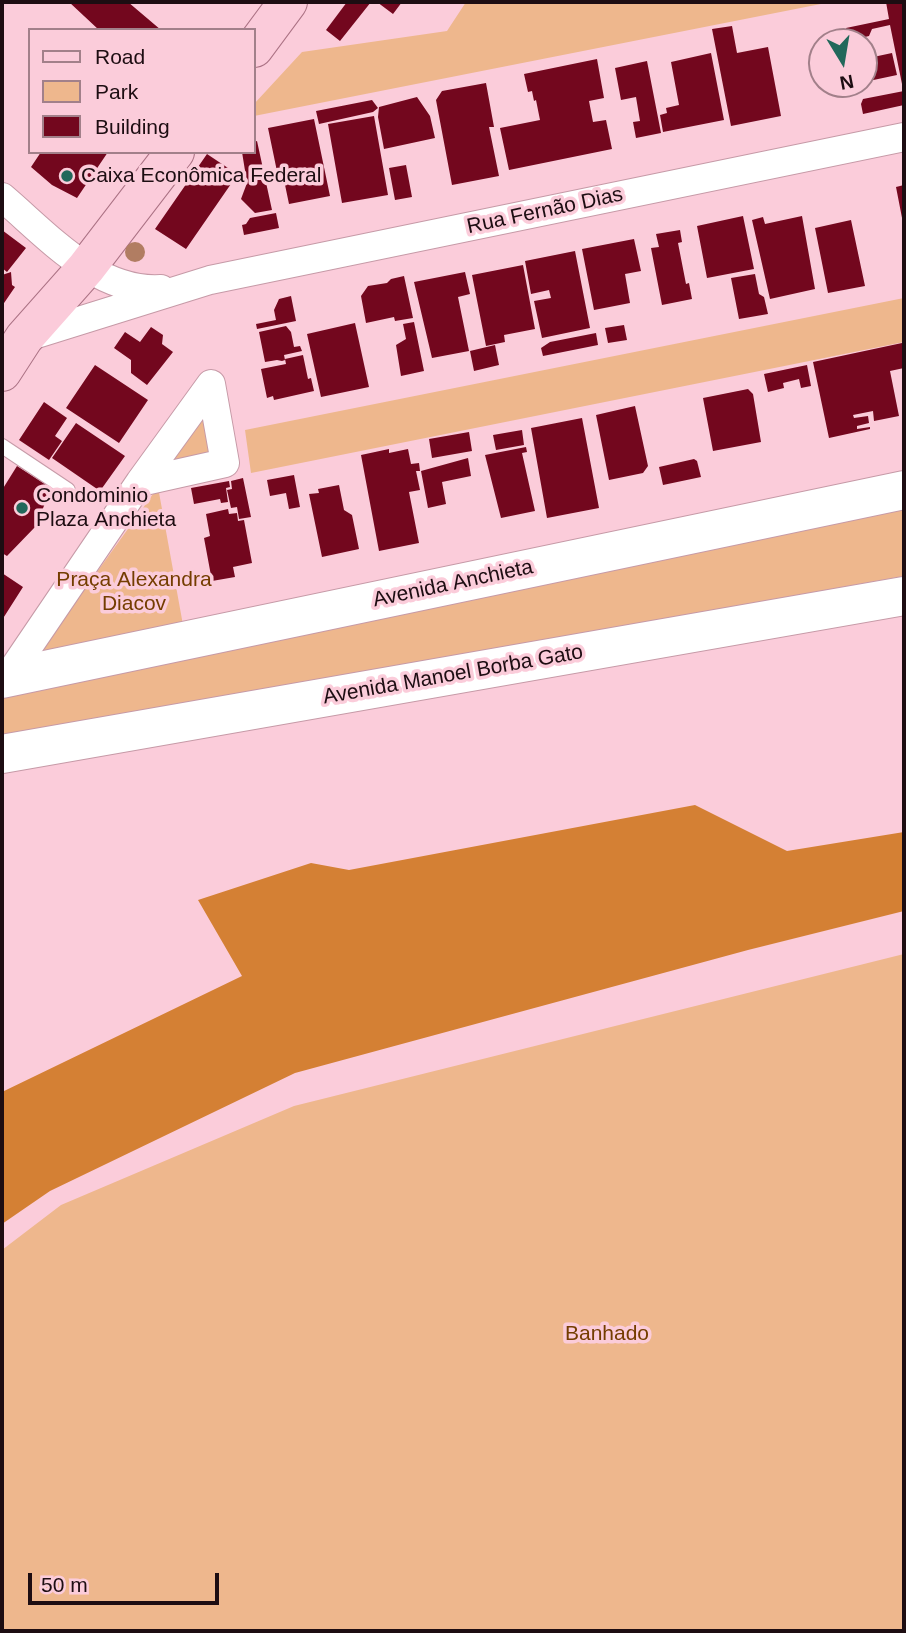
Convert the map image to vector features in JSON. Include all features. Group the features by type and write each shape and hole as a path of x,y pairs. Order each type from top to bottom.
{"main road":[{"path":"256,45 288,2"},
{"path":"2,372 24,338 86,268 173,154"},
{"name":"Avenida Anchieta","path":"5,678 904,489"},
{"name":"Avenida Manoel Borba Gato","path":"2,754 904,596"}],"street":[{"name":"Rua Fernão Dias","path":"24,338 186,287 904,137"},
{"name":"Rua Fernão Dias","path":"2,197 86,268 112,281 145,290 186,287"},
{"path":"5,678 140,482"}],"lane":[{"path":"2,446 68,490"}],"green space":[{"path":"466,2 831,2 256,116 256,102 302,52 447,31"},
{"path":"904,298 904,342 251,473 245,430"},
{"path":"205,412 214,457 165,465"},
{"name":"Praça Alexandra Diacov","path":"158,487 183,625 36,657"},
{"path":"904,509 904,576 2,737 2,699 7,693"},
{"name":"Banhado","path":"904,954 904,1631 2,1631 2,1250 61,1205 294,1106"}],"shaded area":[{"path":"695,805 787,851 904,832 904,911 748,950 295,1073 50,1191 2,1224 2,1092 242,976 198,900 311,863 349,870"}],"building":[{"path":"69,2 128,2 159,28 97,28"},
{"path":"347,2 371,2 340,41 326,30"},
{"path":"377,2 402,2 393,14"},
{"path":"886,2 904,2 902,84 890,25 846,28 889,19"},
{"path":"732,26 737,53 768,47 781,116 731,126 712,29"},
{"path":"711,53 724,120 663,132 660,115 667,113 666,108 679,105 671,62"},
{"path":"892,53 897,75 878,79 878,56"},
{"path":"597,59 604,98 589,101 593,122 606,120 612,149 509,170 500,128 540,120 536,100 534,101 532,91 528,92 524,74"},
{"path":"647,61 661,133 636,138 633,122 640,121 636,97 621,100 615,68"},
{"path":"486,83 494,127 489,127 499,176 452,185 436,100 442,91"},
{"path":"904,91 904,105 863,114 863,99"},
{"path":"417,97 430,116 435,138 384,149 378,117 379,107"},
{"path":"372,100 378,108 373,112 319,124 316,111"},
{"path":"374,116 388,195 342,203 328,124"},
{"path":"314,119 330,196 289,204 284,180 279,181 268,128"},
{"path":"256,141 272,210 255,213 241,199 247,183 242,154 256,154"},
{"name":"Caixa Econômica Federal","path":"40,154 107,154 77,198 52,185 31,167"},
{"path":"207,154 231,170 233,181 186,249 155,229"},
{"path":"406,165 412,197 395,200 389,168"},
{"path":"904,185 904,223 903,223 896,187"},
{"path":"276,213 279,228 244,235 242,225 250,218"},
{"path":"743,216 754,269 707,278 697,226"},
{"path":"802,216 815,289 770,299 752,220 763,217 765,224"},
{"path":"851,220 865,286 828,293 815,228"},
{"path":"2,230 26,248 7,272 2,268"},
{"path":"680,230 682,242 678,243 686,284 689,283 692,299 662,305 651,248 659,247 656,234"},
{"path":"634,239 641,271 625,274 630,303 594,310 582,249"},
{"path":"575,251 590,328 542,338 534,301 551,298 549,290 531,294 525,261"},
{"path":"523,265 535,329 504,335 505,342 486,346 472,275"},
{"path":"11,272 12,285 15,287 2,306 2,275"},
{"path":"465,272 470,294 458,297 469,351 432,358 414,282"},
{"path":"755,274 759,294 764,297 768,314 739,319 731,278"},
{"path":"404,276 413,318 395,321 394,317 366,323 361,296 368,286 387,283 391,279"},
{"path":"291,296 296,321 257,329 256,324 276,320 274,310 279,299"},
{"path":"414,322 424,371 401,376 396,345 406,339 403,324"},
{"path":"355,323 369,387 321,397 307,334"},
{"path":"624,325 627,340 608,343 605,328"},
{"path":"286,326 291,332 294,347 300,346 302,351 284,355 285,360 282,361 265,362 259,332"},
{"path":"151,327 163,335 162,344 173,352 147,385 131,373 131,360 114,348 125,332 140,342"},
{"path":"596,333 598,345 543,356 541,348 550,342"},
{"path":"902,343 904,368 890,371 899,416 874,421 873,411 853,415 854,418 868,416 869,423 857,426 857,429 870,429 829,438 813,362"},
{"path":"495,345 499,365 474,371 470,351"},
{"path":"303,355 308,379 311,378 314,391 274,400 273,396 267,398 261,369 286,364 285,359"},
{"path":"95,365 148,400 119,443 66,408"},
{"path":"807,365 811,386 801,388 799,379 783,383 784,388 768,392 764,374"},
{"path":"748,389 753,394 761,442 713,451 703,398"},
{"path":"44,402 67,418 55,436 62,441 49,460 19,440"},
{"path":"635,406 648,466 643,473 609,480 596,415"},
{"path":"582,418 599,508 547,518 531,428"},
{"path":"76,423 125,456 100,491 52,458"},
{"path":"522,430 524,445 496,450 493,435"},
{"path":"469,432 472,451 432,458 429,439"},
{"path":"526,447 527,452 522,453 535,511 501,518 485,455"},
{"path":"389,449 389,453 408,449 411,464 419,463 420,471 416,471 420,490 409,492 419,543 379,551 361,455"},
{"path":"468,458 471,476 442,482 446,504 428,508 421,471"},
{"path":"694,459 701,477 663,485 659,467"},
{"name":"Condominio Plaza Anchieta","path":"17,466 51,488 36,526 7,556 2,553 2,490"},
{"path":"294,475 300,507 289,509 286,493 270,496 267,480"},
{"path":"243,478 251,517 239,519 237,507 231,508 227,490 232,489 231,481"},
{"path":"229,481 230,487 226,488 228,502 221,503 220,499 194,504 191,488"},
{"path":"339,485 344,510 352,515 359,549 322,557 309,494 319,493 318,489"},
{"path":"228,509 229,514 237,513 238,521 244,520 252,563 233,567 235,577 212,581 204,538 210,536 206,514"},
{"path":"2,573 23,587 2,620"}],"place":[{"name":"Caixa Econômica Federal","path":"67,176"},
{"name":"Condominio Plaza Anchieta","path":"22,508"}]}
